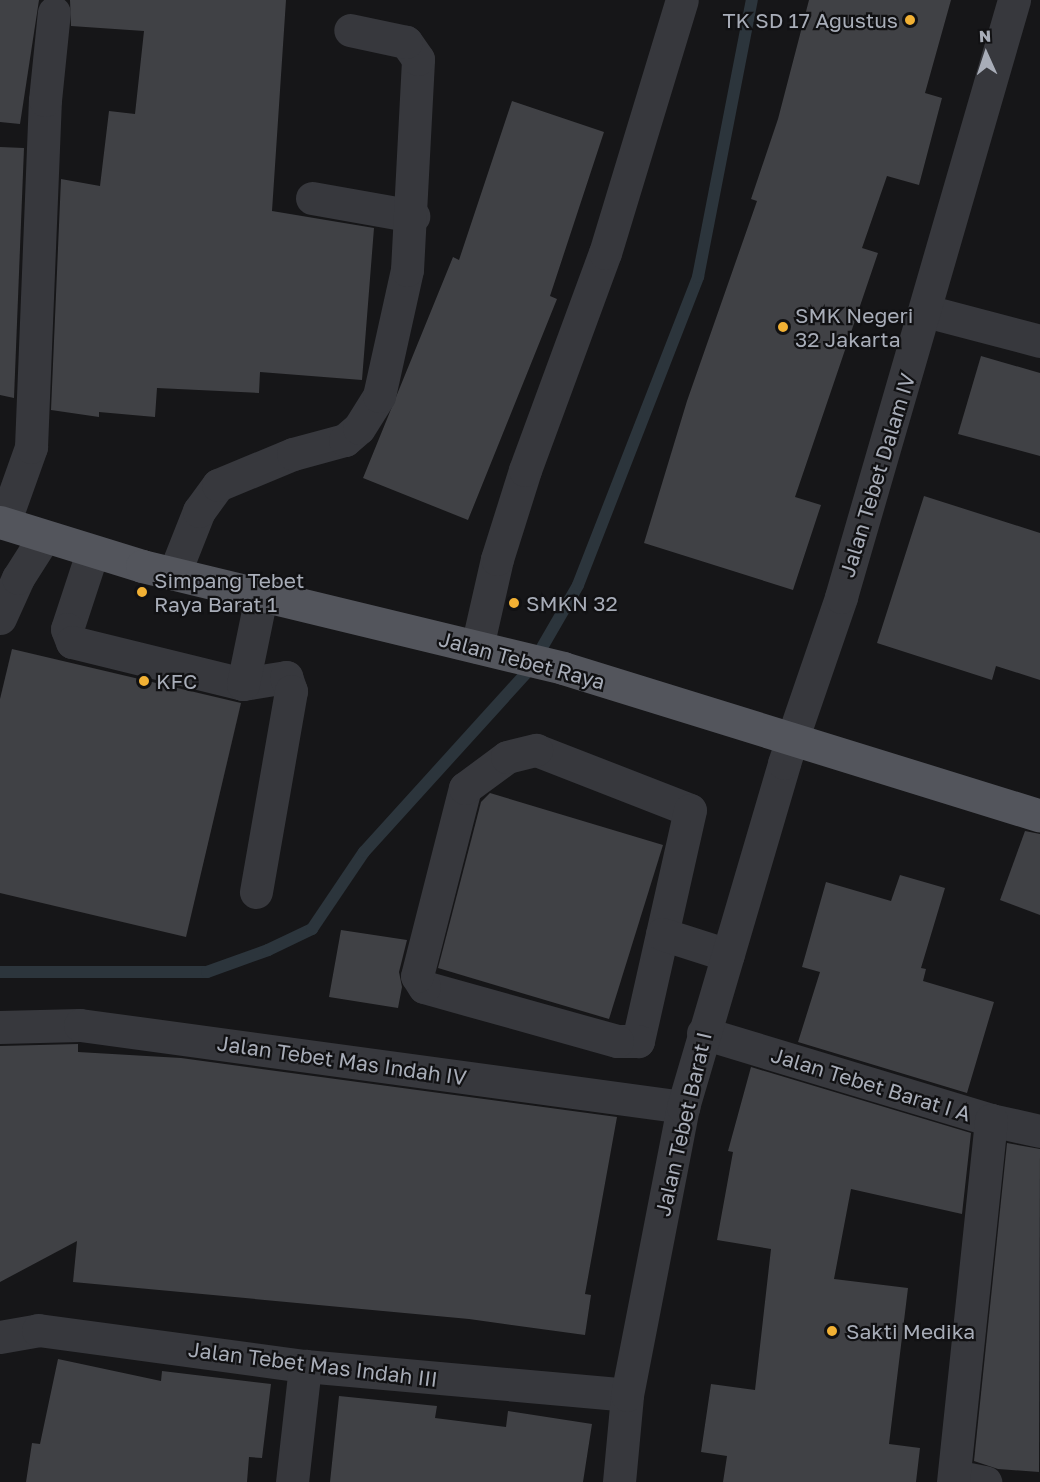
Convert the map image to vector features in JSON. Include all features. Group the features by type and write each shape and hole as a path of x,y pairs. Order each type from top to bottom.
{"main road":[{"name":"Jalan Tebet Raya","path":"2,522 92,553 563,668 1040,816"}],"street":[{"path":"477,647 515,503 605,253 682,0"},
{"name":"Jalan Tebet Dalam IV","path":"792,739 841,597 926,311 1014,0"},
{"path":"2,522 31,447 45,100 54,12"},
{"path":"174,574 199,512 218,485 293,454 330,447 359,428 380,396 407,270 413,216 418,59 406,42 350,30"},
{"path":"312,198 413,216"},
{"path":"926,311 1040,341"},
{"path":"0,618 18,578 44,537"},
{"path":"92,553 67,629 72,642 243,684 286,677 291,691 256,892"},
{"path":"243,684 261,596"},
{"name":"Jalan Tebet Barat I","path":"620,1482 627,1395 683,1107 792,739"},
{"path":"536,750 690,810 662,934 638,1041 617,1041 424,987 417,976 465,788 507,758 536,750"},
{"path":"662,934 728,955"},
{"name":"Jalan Tebet Mas Indah IV","path":"0,1027 80,1025 683,1107"},
{"name":"Jalan Tebet Barat I A","path":"704,1033 992,1120 1040,1131"},
{"path":"964,1480 992,1120"},
{"name":"Jalan Tebet Mas Indah III","path":"0,1337 39,1330 306,1366 627,1395"},
{"path":"292,1482 306,1366"}],"building":[{"path":"0,0 39,0 20,124 0,122"},
{"path":"70,0 286,0 272,211 374,228 362,380 260,372 259,393 157,388 155,417 99,412 99,417 51,410 61,179 100,186 109,111 135,114 144,31 71,26"},
{"path":"809,0 951,0 925,93 942,98 919,185 887,176 862,248 878,253 795,497 821,505 793,590 644,543 687,401 757,201 751,199 778,119"},
{"path":"512,101 604,132 550,296 557,299 468,520 363,478 453,257 459,260"},
{"path":"0,147 24,148 14,398 0,395"},
{"path":"981,356 1040,373 1040,456 958,434"},
{"path":"924,496 1040,533 1040,680 996,666 992,680 877,643"},
{"path":"12,649 241,703 186,937 0,893 0,699"},
{"path":"490,793 663,845 609,1019 438,968 481,802"},
{"path":"1025,831 1040,834 1040,915 1000,900"},
{"path":"900,875 945,888 921,968 926,969 923,981 994,1002 967,1093 798,1042 820,972 802,967 826,882 891,901"},
{"path":"341,930 407,940 399,972 402,987 398,1008 329,997"},
{"path":"78,1044 78,1052 181,1058 617,1117 585,1294 591,1295 585,1335 469,1319 73,1282 77,1241 0,1282 0,1046"},
{"path":"751,1067 971,1133 962,1214 851,1189 834,1279 908,1288 889,1444 920,1448 916,1482 723,1482 727,1456 701,1452 711,1384 755,1390 771,1249 717,1240 733,1152 728,1151"},
{"path":"1007,1143 1040,1149 1039,1472 998,1469 974,1461"},
{"path":"58,1359 161,1381 162,1371 271,1384 262,1458 249,1457 247,1482 26,1482 32,1443 40,1444"},
{"path":"339,1396 437,1406 435,1418 506,1427 508,1411 592,1424 583,1482 330,1482"}],"waterway":[{"path":"0,972 207,972 268,950 312,929 364,852 529,670 578,585 698,277 752,0"}],"place":[{"name":"TK SD 17 Agustus","path":"910,20"},
{"name":"SMK Negeri 32 Jakarta","path":"783,327"},
{"name":"Simpang Tebet Raya Barat 1","path":"142,592"},
{"name":"SMKN 32","path":"514,603"},
{"name":"KFC","path":"144,681"},
{"name":"Sakti Medika","path":"832,1331"}]}
